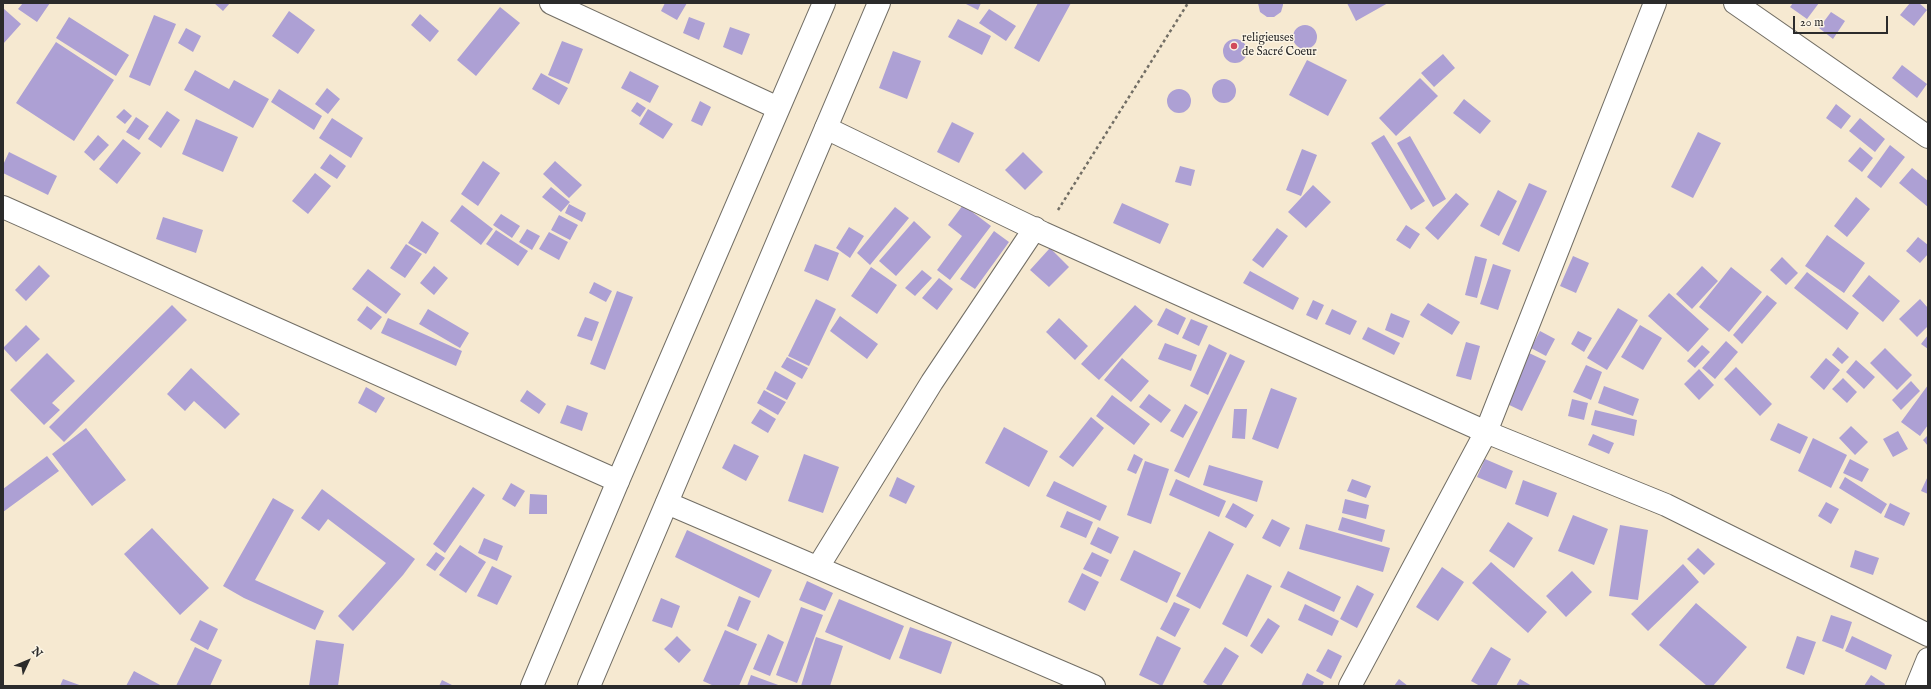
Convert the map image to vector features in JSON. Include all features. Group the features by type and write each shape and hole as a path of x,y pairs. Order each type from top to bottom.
{"street":[{"path":"551,3 778,108"},
{"path":"532,686 618,481 824,3"},
{"path":"589,686 879,3"},
{"path":"1350,686 1486,432 1655,3"},
{"path":"1735,3 1928,137"},
{"path":"826,128 1039,231 1486,432 1666,505 1928,635"},
{"path":"3,207 618,481"},
{"path":"818,567 932,382 1039,231"},
{"path":"668,503 1094,686"},
{"path":"1917,686 1928,659"}],"path":[{"path":"1039,231 1188,3"}],"building":[{"path":"23,3 50,3 37,22 18,9"},
{"path":"214,3 230,3 223,11"},
{"path":"665,3 687,3 677,20 661,11"},
{"path":"964,3 981,3 978,10"},
{"path":"1038,3 1071,3 1039,62 1014,48"},
{"path":"1258,3 1283,3 1283,5 1281,12 1274,17 1267,17 1260,12"},
{"path":"1347,3 1388,3 1356,21"},
{"path":"1793,3 1819,3 1807,19 1790,7"},
{"path":"1910,3 1919,3 1927,10 1914,26 1900,15"},
{"path":"500,7 520,23 476,76 457,60"},
{"path":"3,8 21,24 3,44"},
{"path":"989,9 1016,26 1006,41 979,23"},
{"path":"289,11 315,30 298,54 272,36"},
{"path":"1831,12 1845,21 1833,39 1819,28"},
{"path":"420,14 439,31 430,42 411,25"},
{"path":"154,15 176,24 150,86 129,77"},
{"path":"69,17 129,55 116,76 56,38"},
{"path":"689,17 705,23 699,40 683,33"},
{"path":"958,19 991,36 982,55 948,37"},
{"path":"1300,25 1310,25 1317,32 1317,42 1310,49 1300,49 1293,42 1293,32"},
{"path":"730,27 750,34 742,55 723,47"},
{"path":"186,28 201,36 193,52 178,43"},
{"path":"1235,39 1244,42 1247,51 1244,60 1235,63 1226,60 1223,51 1226,42"},
{"path":"562,41 583,49 569,84 548,75"},
{"path":"56,42 114,80 74,141 16,103"},
{"path":"893,51 921,61 907,99 879,88"},
{"path":"1443,54 1455,68 1434,87 1421,73"},
{"path":"1307,60 1347,80 1328,116 1289,95"},
{"path":"1902,65 1927,84 1917,98 1892,78"},
{"path":"195,70 229,89 234,80 269,99 253,128 184,90"},
{"path":"630,71 659,86 650,103 621,88"},
{"path":"541,73 568,88 559,105 532,89"},
{"path":"1420,78 1438,96 1396,136 1379,118"},
{"path":"1219,79 1229,79 1236,86 1236,96 1229,103 1219,103 1212,96 1212,86"},
{"path":"327,88 340,99 328,114 315,104"},
{"path":"279,89 322,116 314,130 271,102"},
{"path":"1179,89 1188,92 1191,101 1188,110 1179,113 1170,110 1167,101 1170,92"},
{"path":"1464,99 1491,121 1480,134 1453,113"},
{"path":"700,101 711,107 702,126 691,121"},
{"path":"637,102 646,108 640,117 631,111"},
{"path":"1836,104 1851,116 1841,129 1826,118"},
{"path":"124,109 132,116 125,124 116,117"},
{"path":"648,109 673,124 663,139 639,124"},
{"path":"167,111 180,120 161,148 148,139"},
{"path":"136,117 149,126 139,140 126,132"},
{"path":"332,118 363,138 351,158 319,138"},
{"path":"1860,118 1885,139 1875,152 1849,131"},
{"path":"196,119 238,137 223,172 182,154"},
{"path":"952,122 974,133 959,163 937,152"},
{"path":"1698,132 1721,143 1693,198 1671,187"},
{"path":"98,135 109,145 94,161 84,152"},
{"path":"1384,135 1425,201 1411,210 1371,143"},
{"path":"1410,136 1446,199 1433,207 1397,143"},
{"path":"123,139 141,153 117,184 99,169"},
{"path":"1890,145 1905,157 1881,188 1867,177"},
{"path":"1860,147 1873,158 1862,172 1848,161"},
{"path":"1302,149 1317,155 1301,196 1286,190"},
{"path":"9,152 57,176 48,195 3,173 3,165"},
{"path":"1023,152 1043,172 1025,190 1005,170"},
{"path":"330,154 346,166 337,179 320,168"},
{"path":"483,161 500,173 478,206 461,194"},
{"path":"555,161 582,185 569,198 543,174"},
{"path":"1180,166 1195,170 1191,186 1175,182"},
{"path":"1912,168 1928,181 1928,207 1899,183"},
{"path":"315,173 331,186 308,214 292,201"},
{"path":"1529,183 1547,191 1519,252 1502,244"},
{"path":"1313,185 1331,202 1306,228 1288,212"},
{"path":"551,187 570,202 561,212 542,197"},
{"path":"1498,190 1517,201 1499,236 1480,226"},
{"path":"1456,193 1469,204 1438,240 1425,228"},
{"path":"1856,197 1870,209 1847,237 1834,226"},
{"path":"1122,203 1169,224 1160,244 1113,223"},
{"path":"569,204 586,213 582,222 565,213"},
{"path":"462,205 493,229 481,245 450,221"},
{"path":"963,205 991,226 950,280 937,270 962,236 948,225"},
{"path":"895,207 909,218 870,265 857,253"},
{"path":"501,214 520,226 512,238 493,225"},
{"path":"559,215 578,225 570,240 551,230"},
{"path":"163,217 203,230 196,253 156,239"},
{"path":"422,221 439,233 426,254 408,243"},
{"path":"914,221 931,237 896,276 879,261"},
{"path":"1406,225 1420,234 1410,249 1396,240"},
{"path":"849,227 864,236 850,258 836,248"},
{"path":"1277,228 1288,236 1263,268 1252,260"},
{"path":"527,229 540,236 532,250 519,242"},
{"path":"496,230 528,251 518,266 486,244"},
{"path":"994,231 1009,242 975,289 960,279"},
{"path":"549,232 568,242 559,260 539,249"},
{"path":"1827,235 1865,263 1844,293 1805,266"},
{"path":"1918,237 1928,245 1928,254 1920,263 1906,251"},
{"path":"406,244 422,254 405,278 390,268"},
{"path":"815,244 839,253 828,281 804,271"},
{"path":"1050,248 1069,267 1049,287 1030,270"},
{"path":"1475,256 1487,259 1477,298 1465,295"},
{"path":"1573,256 1589,263 1576,293 1560,286"},
{"path":"1782,257 1798,273 1786,285 1770,270"},
{"path":"1493,264 1511,270 1498,310 1480,304"},
{"path":"39,265 50,276 26,301 15,290"},
{"path":"434,266 448,278 434,295 420,283"},
{"path":"1702,266 1718,281 1692,309 1676,294"},
{"path":"871,267 897,285 877,314 851,296"},
{"path":"1731,267 1762,292 1729,332 1699,307"},
{"path":"368,269 401,294 386,314 352,289"},
{"path":"922,270 932,278 915,296 905,288"},
{"path":"1250,271 1299,298 1293,310 1243,283"},
{"path":"1807,272 1859,313 1847,330 1794,288"},
{"path":"1869,275 1900,301 1883,322 1852,296"},
{"path":"939,278 953,289 937,310 922,298"},
{"path":"594,282 612,291 606,302 589,293"},
{"path":"617,291 633,297 605,370 590,364"},
{"path":"1669,293 1709,329 1688,352 1648,316"},
{"path":"1767,295 1777,303 1742,344 1733,335"},
{"path":"816,299 836,309 809,366 788,356"},
{"path":"1920,299 1928,308 1928,326 1917,337 1899,319"},
{"path":"1313,300 1324,305 1317,320 1306,315"},
{"path":"1428,303 1460,322 1452,335 1420,315"},
{"path":"172,305 187,320 64,442 49,427"},
{"path":"1135,305 1153,321 1099,380 1081,364"},
{"path":"367,306 382,317 371,330 357,320"},
{"path":"1166,308 1186,318 1178,335 1157,325"},
{"path":"1618,308 1638,320 1607,370 1587,358"},
{"path":"428,309 469,333 460,348 419,324"},
{"path":"1332,309 1357,321 1350,335 1325,324"},
{"path":"1391,313 1410,321 1403,338 1385,330"},
{"path":"840,316 878,344 867,359 830,331"},
{"path":"585,317 599,322 592,341 577,336"},
{"path":"388,318 462,351 456,366 381,333"},
{"path":"1059,318 1088,346 1075,360 1046,332"},
{"path":"1191,319 1208,326 1199,346 1182,338"},
{"path":"26,325 40,339 16,362 3,348"},
{"path":"1640,325 1662,338 1643,370 1621,357"},
{"path":"1368,327 1400,343 1394,355 1362,339"},
{"path":"1540,331 1555,339 1546,356 1531,348"},
{"path":"1578,331 1592,338 1584,352 1571,344"},
{"path":"1928,335 1928,349 1921,344"},
{"path":"1726,341 1738,352 1715,379 1702,368"},
{"path":"1466,342 1480,346 1471,380 1456,376"},
{"path":"1165,343 1197,355 1191,371 1158,359"},
{"path":"1209,344 1227,353 1208,395 1190,386"},
{"path":"1702,345 1710,352 1695,368 1687,361"},
{"path":"1838,347 1849,357 1842,364 1832,355"},
{"path":"1885,348 1912,375 1897,390 1870,363"},
{"path":"47,353 75,381 52,403 60,410 44,425 10,390"},
{"path":"1529,353 1546,361 1522,411 1505,403"},
{"path":"1230,354 1245,361 1189,478 1174,471"},
{"path":"787,357 808,368 802,379 781,367"},
{"path":"1122,358 1149,381 1131,402 1104,380"},
{"path":"1826,358 1840,370 1824,390 1810,377"},
{"path":"1856,360 1875,377 1864,389 1846,372"},
{"path":"1586,365 1602,372 1591,400 1573,392"},
{"path":"1736,367 1772,404 1760,416 1724,379"},
{"path":"191,368 240,414 225,429 194,401 185,411 167,394"},
{"path":"1699,369 1714,385 1699,400 1684,384"},
{"path":"775,371 796,383 787,400 766,389"},
{"path":"1843,378 1857,392 1847,403 1832,389"},
{"path":"1911,381 1920,391 1901,410 1892,400"},
{"path":"1928,385 1928,425 1920,436 1901,422"},
{"path":"1604,386 1639,399 1633,416 1598,403"},
{"path":"366,387 385,398 376,413 358,403"},
{"path":"1271,388 1297,398 1278,449 1252,439"},
{"path":"527,390 546,404 539,414 520,401"},
{"path":"764,390 786,402 778,415 757,403"},
{"path":"1149,394 1171,410 1161,423 1139,407"},
{"path":"1112,395 1150,424 1134,445 1096,416"},
{"path":"1572,399 1588,403 1584,420 1568,416"},
{"path":"1185,404 1198,412 1183,438 1170,431"},
{"path":"567,405 588,413 582,431 560,423"},
{"path":"760,409 776,419 768,433 751,423"},
{"path":"1234,409 1247,409 1245,439 1232,438"},
{"path":"1595,410 1637,420 1634,436 1591,425"},
{"path":"1091,417 1104,428 1073,467 1059,457"},
{"path":"1778,423 1808,437 1800,454 1770,440"},
{"path":"1851,426 1868,442 1855,455 1839,438"},
{"path":"1004,427 1048,451 1029,487 985,463"},
{"path":"86,428 126,480 92,506 52,454"},
{"path":"1898,431 1908,449 1893,457 1883,439"},
{"path":"1593,434 1614,443 1609,454 1588,445"},
{"path":"1928,435 1928,446 1923,440"},
{"path":"1813,438 1847,455 1831,488 1798,471"},
{"path":"734,444 759,456 746,481 722,468"},
{"path":"804,454 839,467 823,513 788,501"},
{"path":"1134,454 1143,459 1136,474 1127,470"},
{"path":"47,456 59,471 3,512 3,489"},
{"path":"1485,459 1513,471 1506,489 1477,477"},
{"path":"1850,459 1869,469 1862,482 1843,473"},
{"path":"1145,461 1169,469 1151,524 1127,515"},
{"path":"1209,465 1263,481 1257,502 1203,485"},
{"path":"1928,476 1928,494 1921,491"},
{"path":"897,477 915,486 906,504 889,496"},
{"path":"1845,477 1887,504 1881,514 1839,488"},
{"path":"1176,479 1226,501 1219,517 1169,495"},
{"path":"1352,479 1371,486 1366,498 1347,491"},
{"path":"1523,480 1557,493 1548,517 1515,504"},
{"path":"1054,481 1107,506 1100,521 1046,496"},
{"path":"511,483 525,491 515,507 502,499"},
{"path":"473,487 485,495 445,553 433,544"},
{"path":"322,489 415,559 403,575 353,631 338,616 386,563 328,519 319,531 301,518"},
{"path":"530,494 547,495 547,514 529,514"},
{"path":"273,498 294,510 255,580 324,611 315,630 244,598 223,586"},
{"path":"1345,499 1369,505 1366,519 1342,513"},
{"path":"1826,502 1839,509 1831,524 1818,516"},
{"path":"1233,503 1254,515 1246,528 1225,517"},
{"path":"1890,503 1910,513 1904,526 1884,517"},
{"path":"1067,511 1093,522 1086,538 1060,527"},
{"path":"1573,515 1608,529 1594,565 1558,551"},
{"path":"1342,517 1385,530 1382,542 1338,530"},
{"path":"1272,519 1290,528 1280,547 1262,538"},
{"path":"1508,522 1533,538 1514,568 1489,551"},
{"path":"1306,524 1390,548 1383,572 1299,549"},
{"path":"1620,525 1648,530 1638,600 1609,596"},
{"path":"1098,527 1119,537 1111,554 1090,544"},
{"path":"152,528 209,588 180,615 124,554"},
{"path":"687,530 772,570 759,598 675,557"},
{"path":"1209,531 1234,544 1200,609 1176,596"},
{"path":"484,538 503,546 497,561 478,553"},
{"path":"460,545 486,562 466,593 439,575"},
{"path":"1698,548 1715,564 1704,575 1687,559"},
{"path":"1134,550 1181,573 1167,603 1120,580"},
{"path":"1855,550 1879,558 1873,575 1850,567"},
{"path":"436,552 445,558 435,571 426,565"},
{"path":"1092,552 1109,560 1101,577 1083,569"},
{"path":"1491,562 1547,612 1528,633 1472,583"},
{"path":"1683,564 1699,582 1648,631 1631,614"},
{"path":"492,566 512,576 497,605 477,596"},
{"path":"1442,567 1464,582 1438,621 1416,607"},
{"path":"1288,571 1341,597 1334,612 1280,587"},
{"path":"1572,571 1592,592 1566,617 1546,596"},
{"path":"1082,573 1099,582 1085,611 1068,602"},
{"path":"1247,574 1272,586 1247,637 1222,624"},
{"path":"807,581 833,593 825,611 799,600"},
{"path":"1357,585 1374,594 1357,628 1340,619"},
{"path":"739,596 751,601 738,631 727,626"},
{"path":"661,598 680,606 672,628 652,621"},
{"path":"839,599 904,626 890,660 825,632"},
{"path":"1174,602 1190,609 1175,637 1160,629"},
{"path":"1696,603 1747,647 1713,686 1707,686 1659,645"},
{"path":"1305,604 1339,621 1332,636 1298,620"},
{"path":"801,607 823,615 797,683 776,675"},
{"path":"1831,615 1852,622 1843,649 1822,641"},
{"path":"1268,618 1280,626 1262,654 1250,646"},
{"path":"200,620 218,629 208,650 190,640"},
{"path":"910,627 952,642 941,674 899,658"},
{"path":"725,630 757,644 739,686 714,686 703,681"},
{"path":"768,634 784,642 770,676 753,669"},
{"path":"677,636 691,650 679,663 664,649"},
{"path":"1157,636 1181,648 1162,686 1139,675"},
{"path":"1797,636 1816,642 1804,675 1786,668"},
{"path":"1852,636 1892,655 1886,670 1845,651"},
{"path":"816,637 843,646 830,686 801,686"},
{"path":"316,640 344,644 338,686 309,686"},
{"path":"195,647 222,660 210,686 176,686"},
{"path":"1225,647 1239,656 1221,686 1209,686 1203,682"},
{"path":"1491,647 1511,659 1496,686 1480,686 1471,681"},
{"path":"1328,649 1342,656 1331,679 1316,671"},
{"path":"134,671 162,686 126,686"},
{"path":"1307,673 1324,682 1322,686 1301,686"},
{"path":"751,675 781,686 747,686"},
{"path":"1871,675 1885,684 1884,686 1864,686"},
{"path":"63,679 82,686 60,686"},
{"path":"1399,679 1408,686 1394,686"},
{"path":"1520,679 1532,686 1516,686"},
{"path":"442,680 454,686 439,686"}],"place":[{"name":"religieuses de Sacré Coeur","path":"1234,46"}]}
